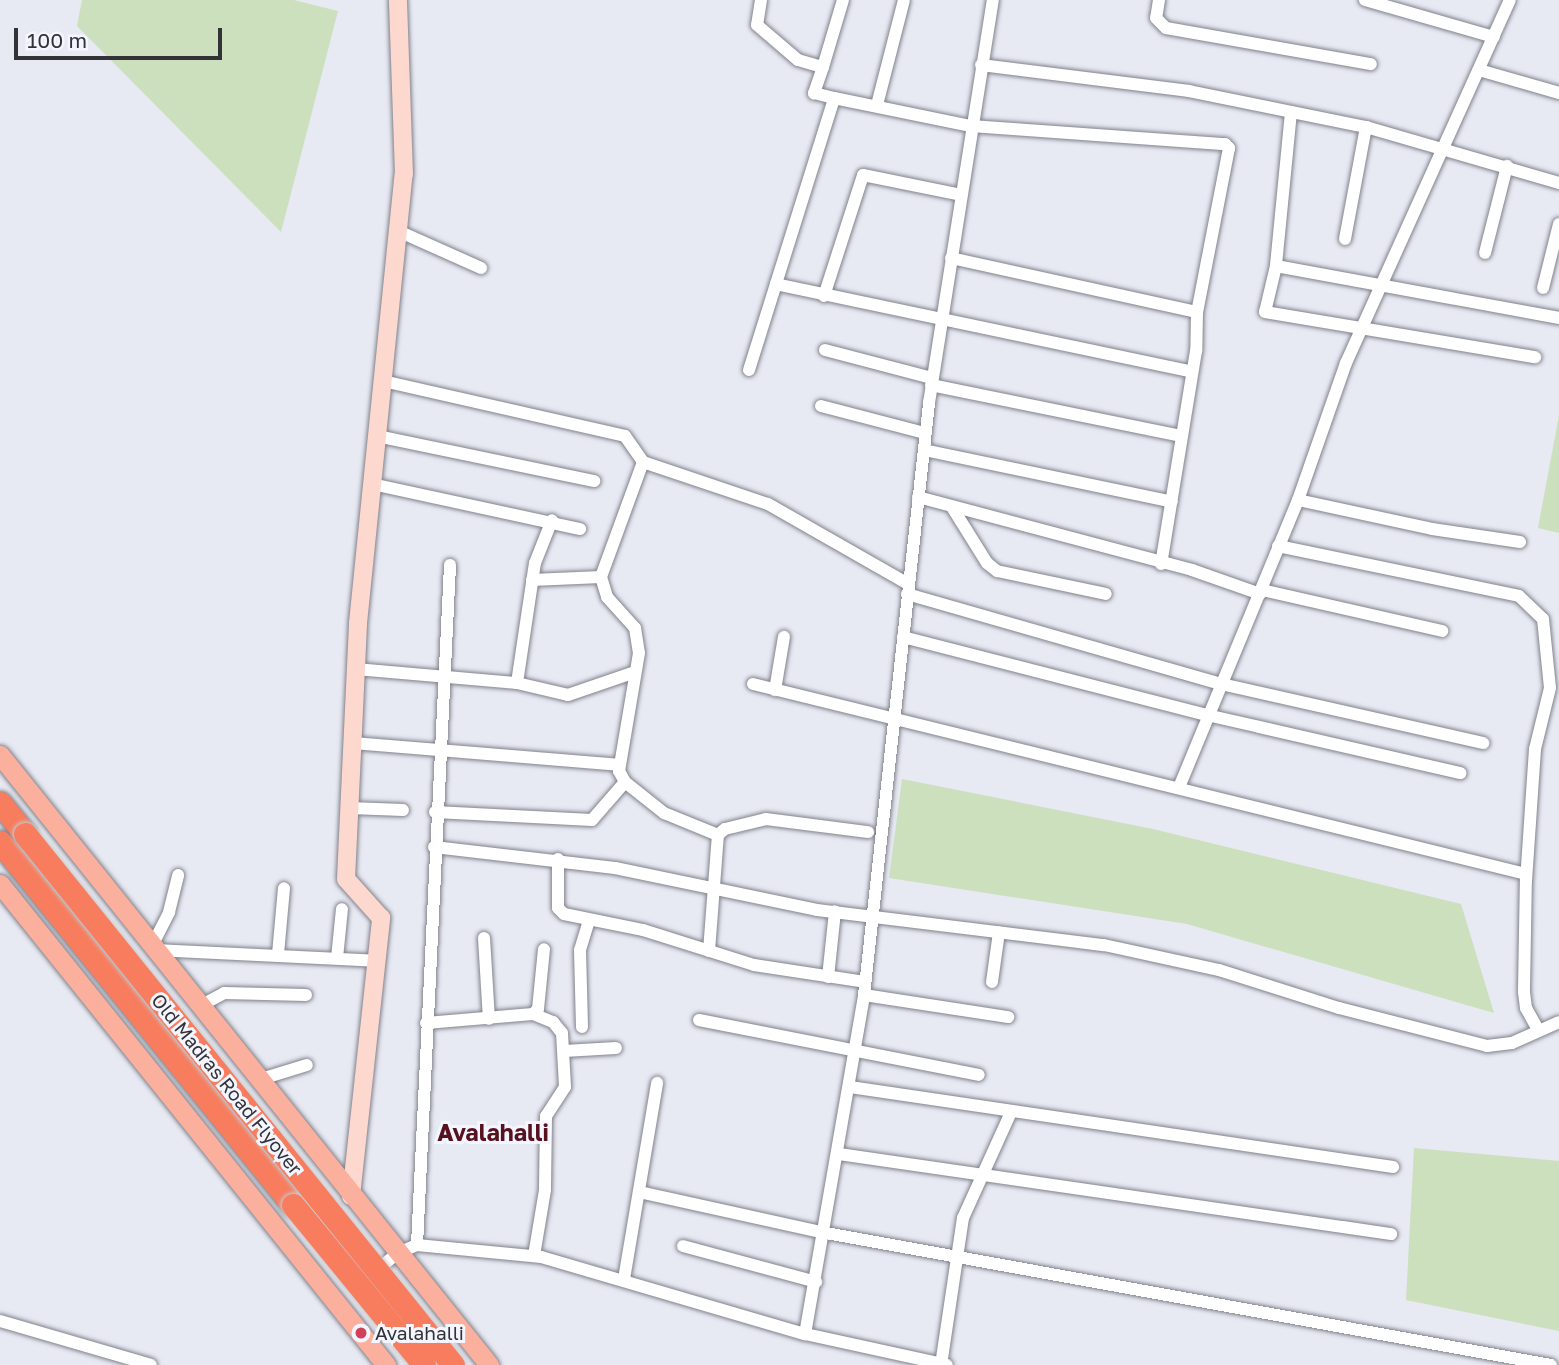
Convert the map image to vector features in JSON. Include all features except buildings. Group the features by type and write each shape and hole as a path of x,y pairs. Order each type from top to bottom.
{"highway":[{"name":"Old Madras Road Flyover","path":"0,803 453,1365"},
{"name":"Old Madras Road Flyover","path":"3,846 424,1365"}],"main road":[{"path":"0,755 489,1365"},
{"path":"0,884 386,1365"}],"street":[{"path":"351,1196 380,914 347,884 356,669 405,138 398,0"},
{"path":"761,0 757,25 798,60 823,68"},
{"path":"843,0 814,93 971,126 1225,144 1229,148 1198,312 1192,372 1161,564"},
{"path":"877,105 904,0"},
{"path":"805,1334 826,1233 865,989 940,316 993,0"},
{"path":"1159,0 1156,18 1166,28 1371,64"},
{"path":"1365,0 1494,37"},
{"path":"1180,785 1207,715 1261,592 1362,328 1385,284 1510,0"},
{"path":"981,65 1189,92 1366,127 1444,146 1559,183"},
{"path":"1479,70 1559,93"},
{"path":"749,370 834,98"},
{"path":"1291,113 1276,266 1265,312 1535,357"},
{"path":"1345,239 1366,127"},
{"path":"1485,253 1507,166"},
{"path":"824,296 863,175 961,195"},
{"path":"1543,288 1559,224"},
{"path":"398,231 481,268"},
{"path":"951,258 1198,312"},
{"path":"1276,266 1559,318"},
{"path":"776,284 824,296 940,316 1192,372"},
{"path":"825,350 932,382 1182,436"},
{"path":"383,382 625,436 643,462 768,504 908,589 1221,684 1483,743"},
{"path":"821,405 925,433"},
{"path":"377,436 594,481"},
{"path":"923,450 1172,502"},
{"path":"643,462 601,577 607,597 635,628 639,653 618,765 625,782 664,813 718,835 740,824 766,819 868,832"},
{"path":"372,484 552,520 580,529"},
{"path":"918,497 1261,592 1442,631"},
{"path":"1298,499 1432,529 1520,542"},
{"path":"952,507 987,564 997,571 1106,594"},
{"path":"517,683 540,542 552,520"},
{"path":"1278,546 1520,596 1543,619 1550,688 1535,749 1526,882"},
{"path":"417,1245 435,811 450,565"},
{"path":"532,580 601,577"},
{"path":"775,690 784,637"},
{"path":"903,637 1207,715 1460,773"},
{"path":"356,669 517,683 568,695 635,672"},
{"path":"753,684 1043,757 1180,785 1526,874 1524,992 1526,1008 1539,1031"},
{"path":"353,743 618,765"},
{"path":"435,811 593,820 625,782"},
{"path":"350,808 403,810"},
{"path":"709,951 718,835"},
{"path":"434,847 558,859 835,911 1104,946 1219,970 1339,1008 1487,1046 1512,1043 1559,1022"},
{"path":"558,859 558,908 589,920 643,930 754,965 828,976 865,989 1008,1017"},
{"path":"177,875 169,912 153,948 376,961"},
{"path":"278,954 284,888"},
{"path":"337,958 342,909"},
{"path":"828,976 835,911"},
{"path":"582,1027 580,950 589,920"},
{"path":"992,982 999,932"},
{"path":"484,938 489,1019"},
{"path":"533,1014 538,1009 544,949"},
{"path":"200,1006 224,993 306,995"},
{"path":"426,1023 533,1014 559,1026 564,1051 565,1087 546,1116 545,1191 534,1256"},
{"path":"699,1020 856,1048 979,1075"},
{"path":"564,1051 616,1048"},
{"path":"258,1080 307,1065"},
{"path":"624,1279 657,1083"},
{"path":"850,1087 1393,1167"},
{"path":"337,1304 398,1253 417,1245 534,1256 624,1279 805,1334 943,1365 956,1256 978,1175 1011,1112"},
{"path":"839,1154 1391,1234"},
{"path":"639,1192 826,1233 1551,1365"},
{"path":"683,1246 816,1282"},
{"path":"0,1321 151,1365"}],"green space":[{"path":"82,0 294,0 338,11 281,232 77,26"},
{"path":"1559,415 1559,533 1538,528"},
{"path":"902,779 1153,829 1461,904 1494,1013 1187,924 889,878"},
{"path":"1414,1148 1559,1161 1559,1331 1406,1300"}],"place":[{"name":"Avalahalli","path":"361,1333"}],"district":[{"name":"Avalahalli","path":"493,1132"}]}
